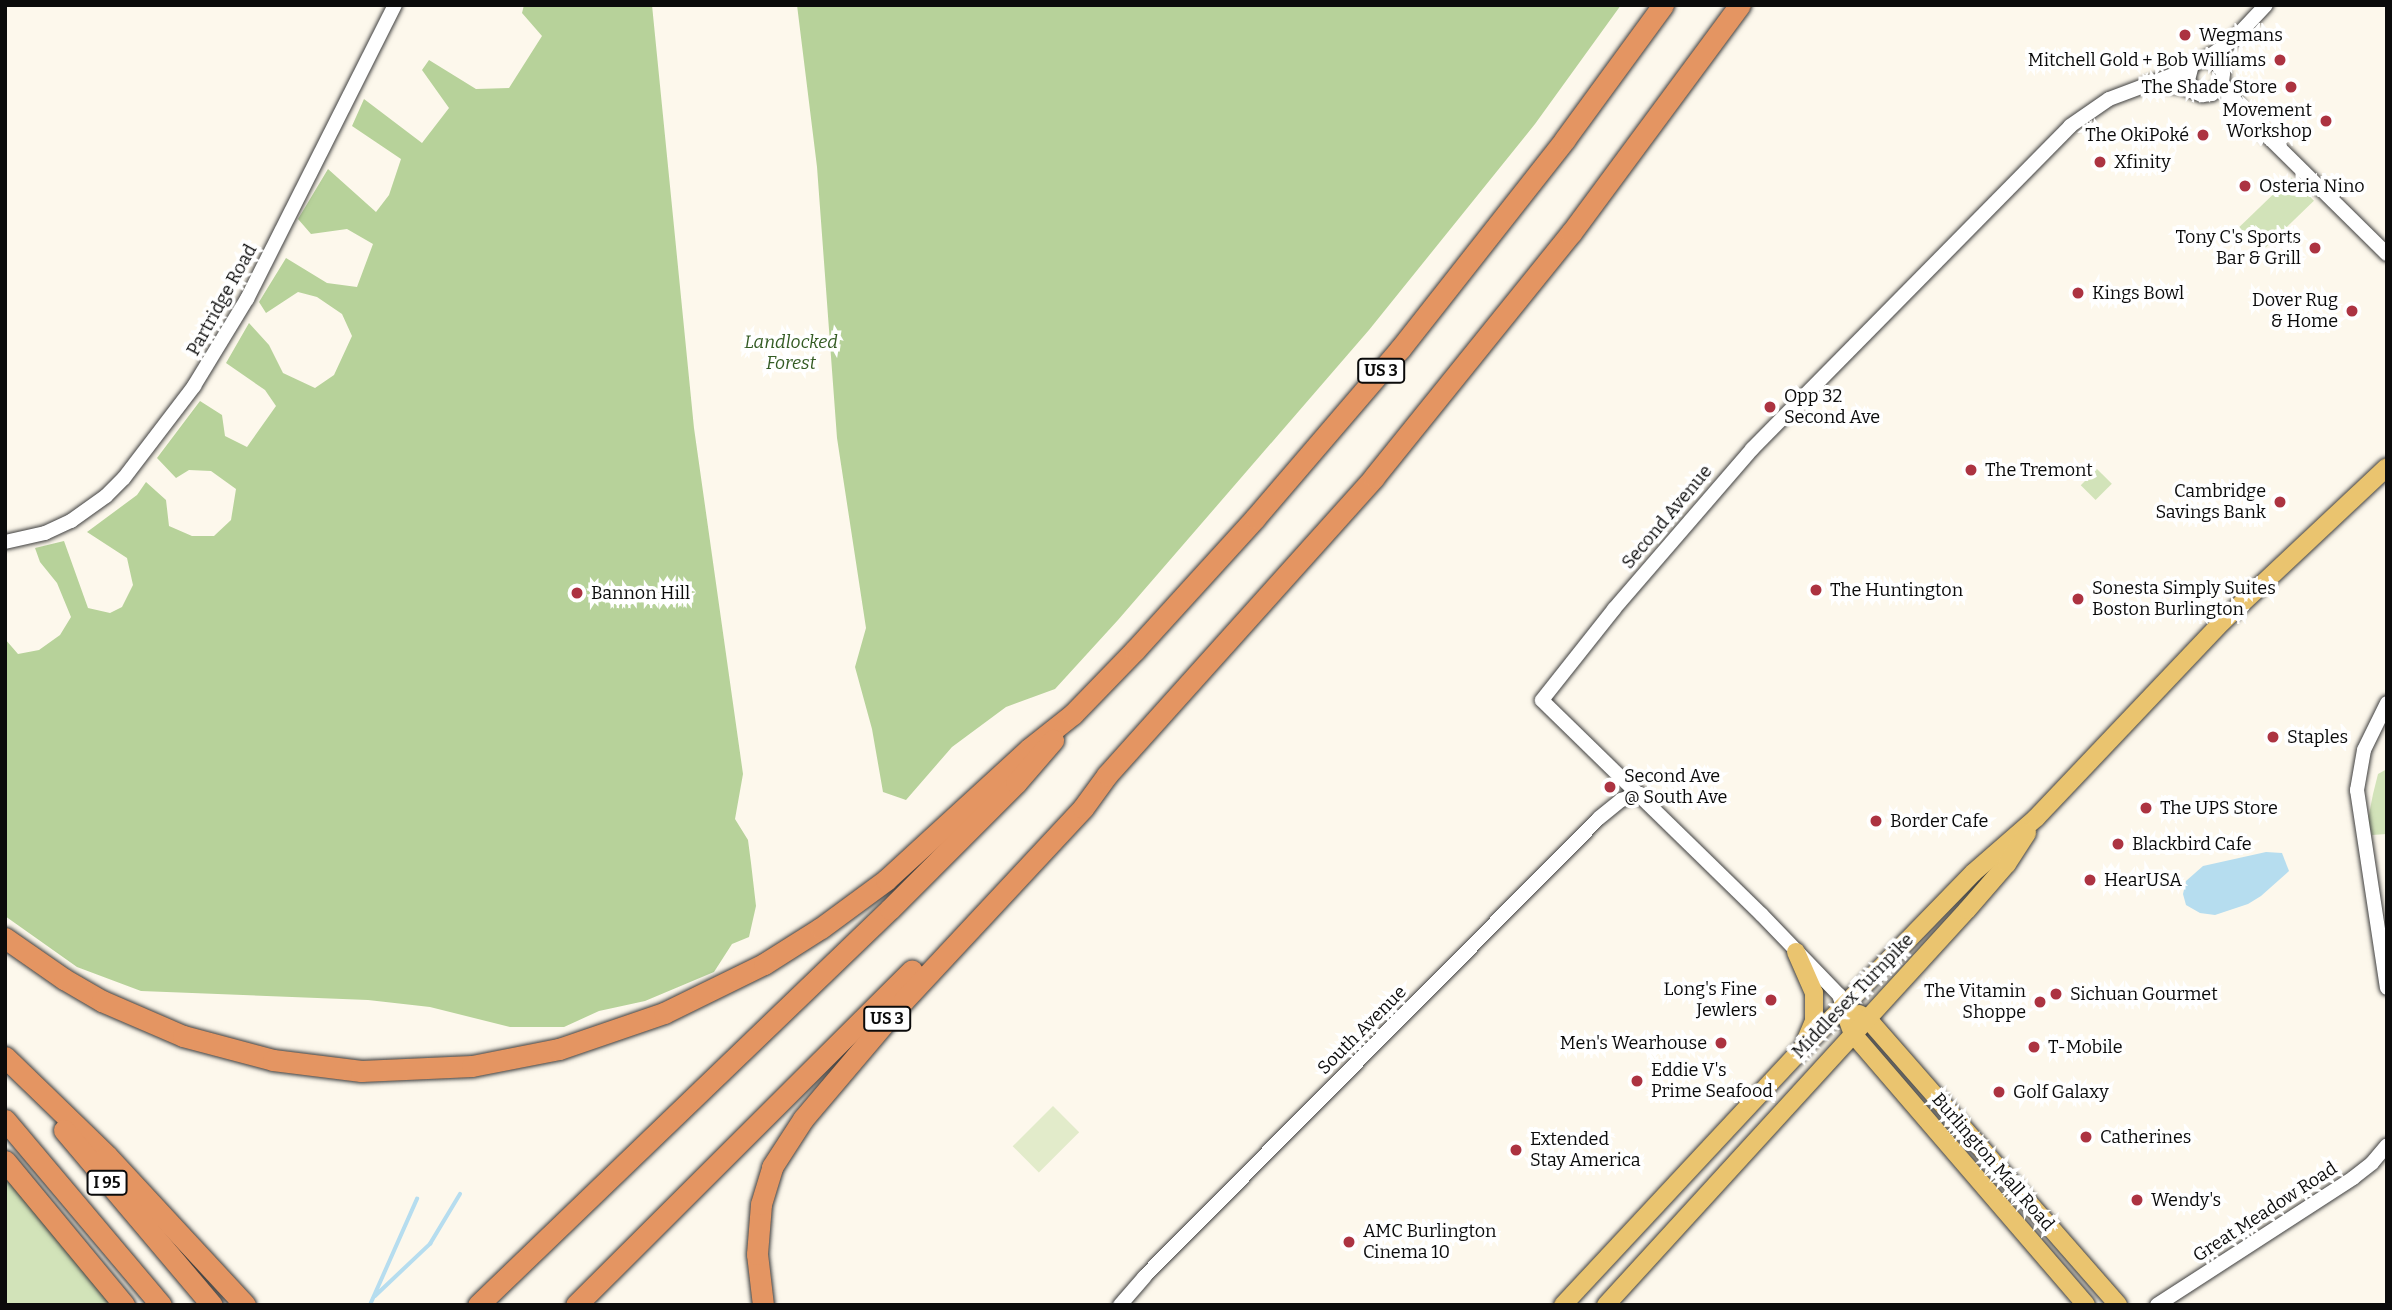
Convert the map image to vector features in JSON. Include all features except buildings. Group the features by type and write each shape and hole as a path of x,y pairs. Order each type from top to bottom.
{"highway":[{"name":"US 3","path":"478,1305 922,877 1039,760 1073,714 1196,585 1385,366 1559,148 1663,5"},
{"name":"US 3","path":"762,1305 757,1254 759,1216 769,1176 789,1139 873,1034 1083,808 1107,775 1278,586 1432,408 1571,233 1740,5"},
{"path":"5,937 64,979 122,1011 183,1036 251,1056 317,1067 384,1072 449,1069 516,1059 580,1042 654,1017 725,985 803,941 886,880 1029,749 1073,714"},
{"path":"576,1305 917,965 1075,802 1107,775"},
{"path":"5,1058 107,1156 245,1305"},
{"name":"I 95","path":"5,1058 212,1305"},
{"name":"I 95","path":"5,1119 161,1305"},
{"path":"5,1161 124,1305"}],"main road":[{"name":"Middlesex Turnpike","path":"1563,1305 1799,1052 1973,873 2036,817 2222,622 2387,467"},
{"name":"Middlesex Turnpike","path":"1606,1305 1991,883 2036,817"},
{"path":"1796,952 1814,993 1816,1007 1808,1036 1799,1052"},
{"path":"1843,1007 1867,1018"},
{"path":"1843,1007 1853,1034"},
{"name":"Burlington Mall Road","path":"1867,1018 2118,1305"},
{"name":"Burlington Mall Road","path":"1853,1034 2087,1305"}],"street":[{"name":"Partridge Road","path":"5,542 45,533 71,521 106,496 124,478 194,386 247,299 395,5"},
{"path":"2233,40 2219,82 2202,95 2193,90 2188,80 2189,69 2233,40 2266,5"},
{"path":"2205,59 2214,61 2219,82 2246,115 2387,254"},
{"name":"Second Avenue","path":"1843,1007 1839,996 1796,952 1640,794 1542,700 1707,499 1786,412 2070,127 2109,99 2189,69"},
{"name":"Second Avenue","path":"2150,84 2193,90"},
{"path":"2387,704 2364,750 2357,790 2387,988"},
{"name":"South Avenue","path":"1120,1305 1144,1277 1599,818 1621,800 1640,794"},
{"name":"Great Meadow Road","path":"2157,1305 2353,1178 2372,1163 2387,1145"}],"green space":[{"path":"524,5 652,5 694,428 743,774 735,819 748,840 751,863 756,906 749,937 732,944 714,972 645,1001 599,1011 564,1027 510,1027 430,1007 368,1000 141,991 77,967 5,916 5,639 18,654 39,650 60,635 71,617 57,583 40,562 35,548 64,541 88,608 110,613 122,607 133,585 127,558 87,532 137,495 146,482 166,500 169,526 192,536 214,536 231,520 236,489 211,471 189,470 176,478 157,458 200,401 222,415 225,436 247,447 276,406 265,390 226,363 249,323 269,345 283,373 315,388 334,375 352,336 342,314 317,297 298,292 266,313 259,302 286,258 327,283 357,287 373,244 347,229 311,234 298,219 328,169 376,212 389,195 401,159 352,126 364,99 422,143 449,108 422,70 429,60 476,89 509,88 542,36 522,13"},
{"path":"797,5 1621,5 1535,124 1369,330 1118,620 1055,689 1006,707 952,747 906,800 883,792 872,729 855,667 866,628 837,438 817,167"},
{"path":"2291,177 2314,201 2261,252 2238,228"},
{"path":"2097,469 2112,484 2096,500 2081,485"},
{"path":"2387,769 2387,834 2372,835 2368,820 2373,794 2378,774"},
{"path":"1053,1106 1079,1132 1039,1172 1013,1146"},
{"path":"5,1177 112,1305 5,1305"}],"water":[{"path":"2266,852 2282,853 2289,871 2261,896 2248,904 2215,915 2200,913 2186,905 2183,894 2186,881 2203,866"}],"waterway":[{"path":"375,1296 430,1244 460,1194"},
{"path":"370,1305 417,1199"}],"place":[{"name":"Wegmans","path":"2185,35"},
{"name":"Mitchell Gold + Bob Williams","path":"2280,60"},
{"name":"The Shade Store","path":"2291,87"},
{"name":"Movement Workshop","path":"2326,121"},
{"name":"The OkiPoké","path":"2203,135"},
{"name":"Xfinity","path":"2100,162"},
{"name":"Osteria Nino","path":"2245,186"},
{"name":"Tony C's Sports Bar & Grill","path":"2315,248"},
{"name":"Kings Bowl","path":"2078,293"},
{"name":"Dover Rug & Home","path":"2352,311"},
{"name":"Opp 32 Second Ave","path":"1770,407"},
{"name":"The Tremont","path":"1971,470"},
{"name":"Cambridge Savings Bank","path":"2280,502"},
{"name":"The Huntington","path":"1816,590"},
{"name":"Bannon Hill","path":"577,593"},
{"name":"Sonesta Simply Suites Boston Burlington","path":"2078,599"},
{"name":"Staples","path":"2273,737"},
{"name":"Second Ave @ South Ave","path":"1610,787"},
{"name":"The UPS Store","path":"2146,808"},
{"name":"Border Cafe","path":"1876,821"},
{"name":"Blackbird Cafe","path":"2118,844"},
{"name":"HearUSA","path":"2090,880"},
{"name":"Sichuan Gourmet","path":"2056,994"},
{"name":"Long's Fine Jewlers","path":"1771,1000"},
{"name":"The Vitamin Shoppe","path":"2040,1002"},
{"name":"Men's Wearhouse","path":"1721,1043"},
{"name":"T-Mobile","path":"2034,1047"},
{"name":"Eddie V's Prime Seafood","path":"1637,1081"},
{"name":"Golf Galaxy","path":"1999,1092"},
{"name":"Catherines","path":"2086,1137"},
{"name":"Extended Stay America","path":"1516,1150"},
{"name":"Wendy's","path":"2137,1200"},
{"name":"AMC Burlington Cinema 10","path":"1349,1242"}],"park label":[{"name":"Landlocked Forest","path":"791,353"}]}
